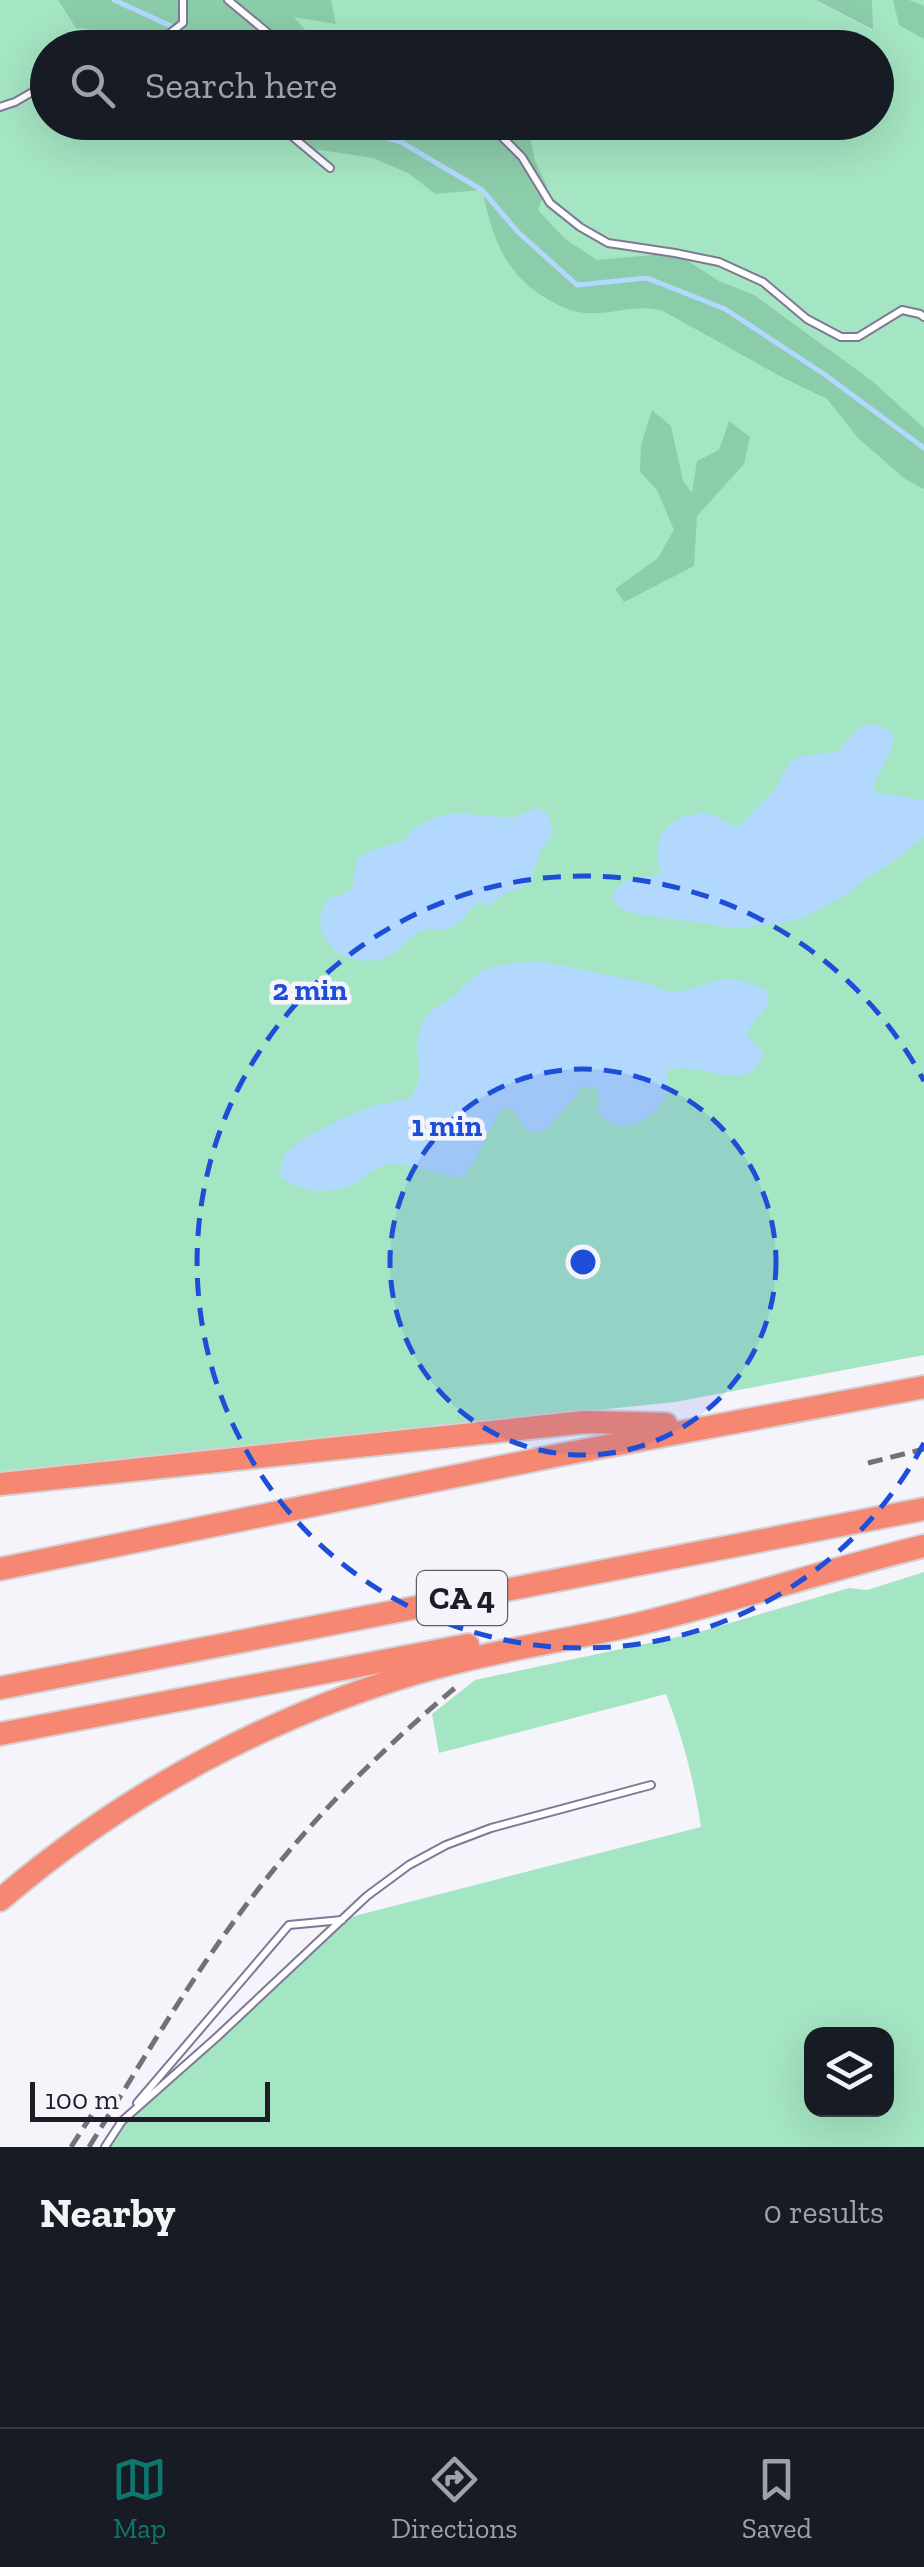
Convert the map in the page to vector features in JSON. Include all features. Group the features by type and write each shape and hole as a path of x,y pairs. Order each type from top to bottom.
{"highway":[{"path":"0,1570 714,1425 924,1387"},
{"path":"0,1484 585,1422 714,1425"},
{"name":"CA 4","path":"0,1688 924,1509"},
{"path":"0,1900 49,1859 158,1785 218,1752 330,1702 441,1666 627,1626 924,1546"},
{"path":"0,1734 498,1639 652,1617 717,1603"}],"lane":[{"path":"174,30 183,23 182,0"},
{"path":"228,0 264,30"},
{"path":"0,106 30,93"},
{"path":"297,140 330,168"},
{"path":"506,140 522,156 550,203 580,228 608,244 719,262 763,282 807,319 841,337 858,337 902,310 924,317"},
{"path":"122,2121 368,1896 409,1865 446,1845 531,1816 651,1786"},
{"path":"105,2147 122,2121 289,1924 343,1920"}],"green space":[{"path":"0,0 816,0 872,30 872,0 924,0 924,1355 675,1402 0,1472"},
{"path":"58,0 331,0 336,24 294,17 305,30 76,28"},
{"path":"816,0 872,0 873,30"},
{"path":"893,0 909,0 924,6 924,39 899,25"},
{"path":"293,140 531,140 547,186 538,210 565,239 597,260 675,253 719,281 754,295 872,381 924,428 924,489 905,479 858,438 827,399 663,311 643,308 581,312 562,307 534,290 503,253 482,190 435,194 410,174 373,158 301,147"},
{"path":"652,410 671,426 683,481 692,493 697,461 719,450 729,421 750,437 744,464 697,516 694,566 624,602 615,589 658,558 674,530 657,490 640,472 641,445"},
{"path":"924,1572 924,2147 105,2147 122,2121 343,1919 701,1827 687,1760 666,1694 439,1753 432,1714 475,1680 696,1633 849,1588 867,1590"}],"water":[{"path":"866,724 886,728 894,736 873,787 877,793 924,800 924,837 847,894 805,917 734,928 631,913 613,899 615,890 628,880 660,874 659,841 675,822 690,815 707,814 737,828 773,792 789,764 800,756 838,752"},
{"path":"537,808 547,813 551,837 540,851 531,881 519,889 489,906 477,902 452,927 422,930 381,959 346,957 327,941 320,919 323,909 328,898 352,889 357,859 405,840 413,829 433,818 457,813 512,818"},
{"path":"545,962 655,985 671,992 726,979 752,984 767,991 769,1003 747,1032 764,1052 751,1072 743,1075 668,1070 660,1105 636,1124 617,1125 598,1113 597,1088 583,1087 547,1129 535,1133 511,1109 501,1110 463,1177 388,1164 350,1186 318,1191 297,1186 279,1175 285,1155 305,1139 370,1107 411,1098 418,1081 417,1046 423,1021 473,977 500,965"}],"waterway":[{"path":"114,0 180,30"},
{"path":"394,140 482,190 518,232 577,285 647,278 725,309 824,374 924,448"}],"railway":[{"path":"868,1463 924,1449"},
{"path":"89,2147 188,1988 276,1867 349,1786 456,1687"},
{"path":"71,2147 93,2113"}]}
